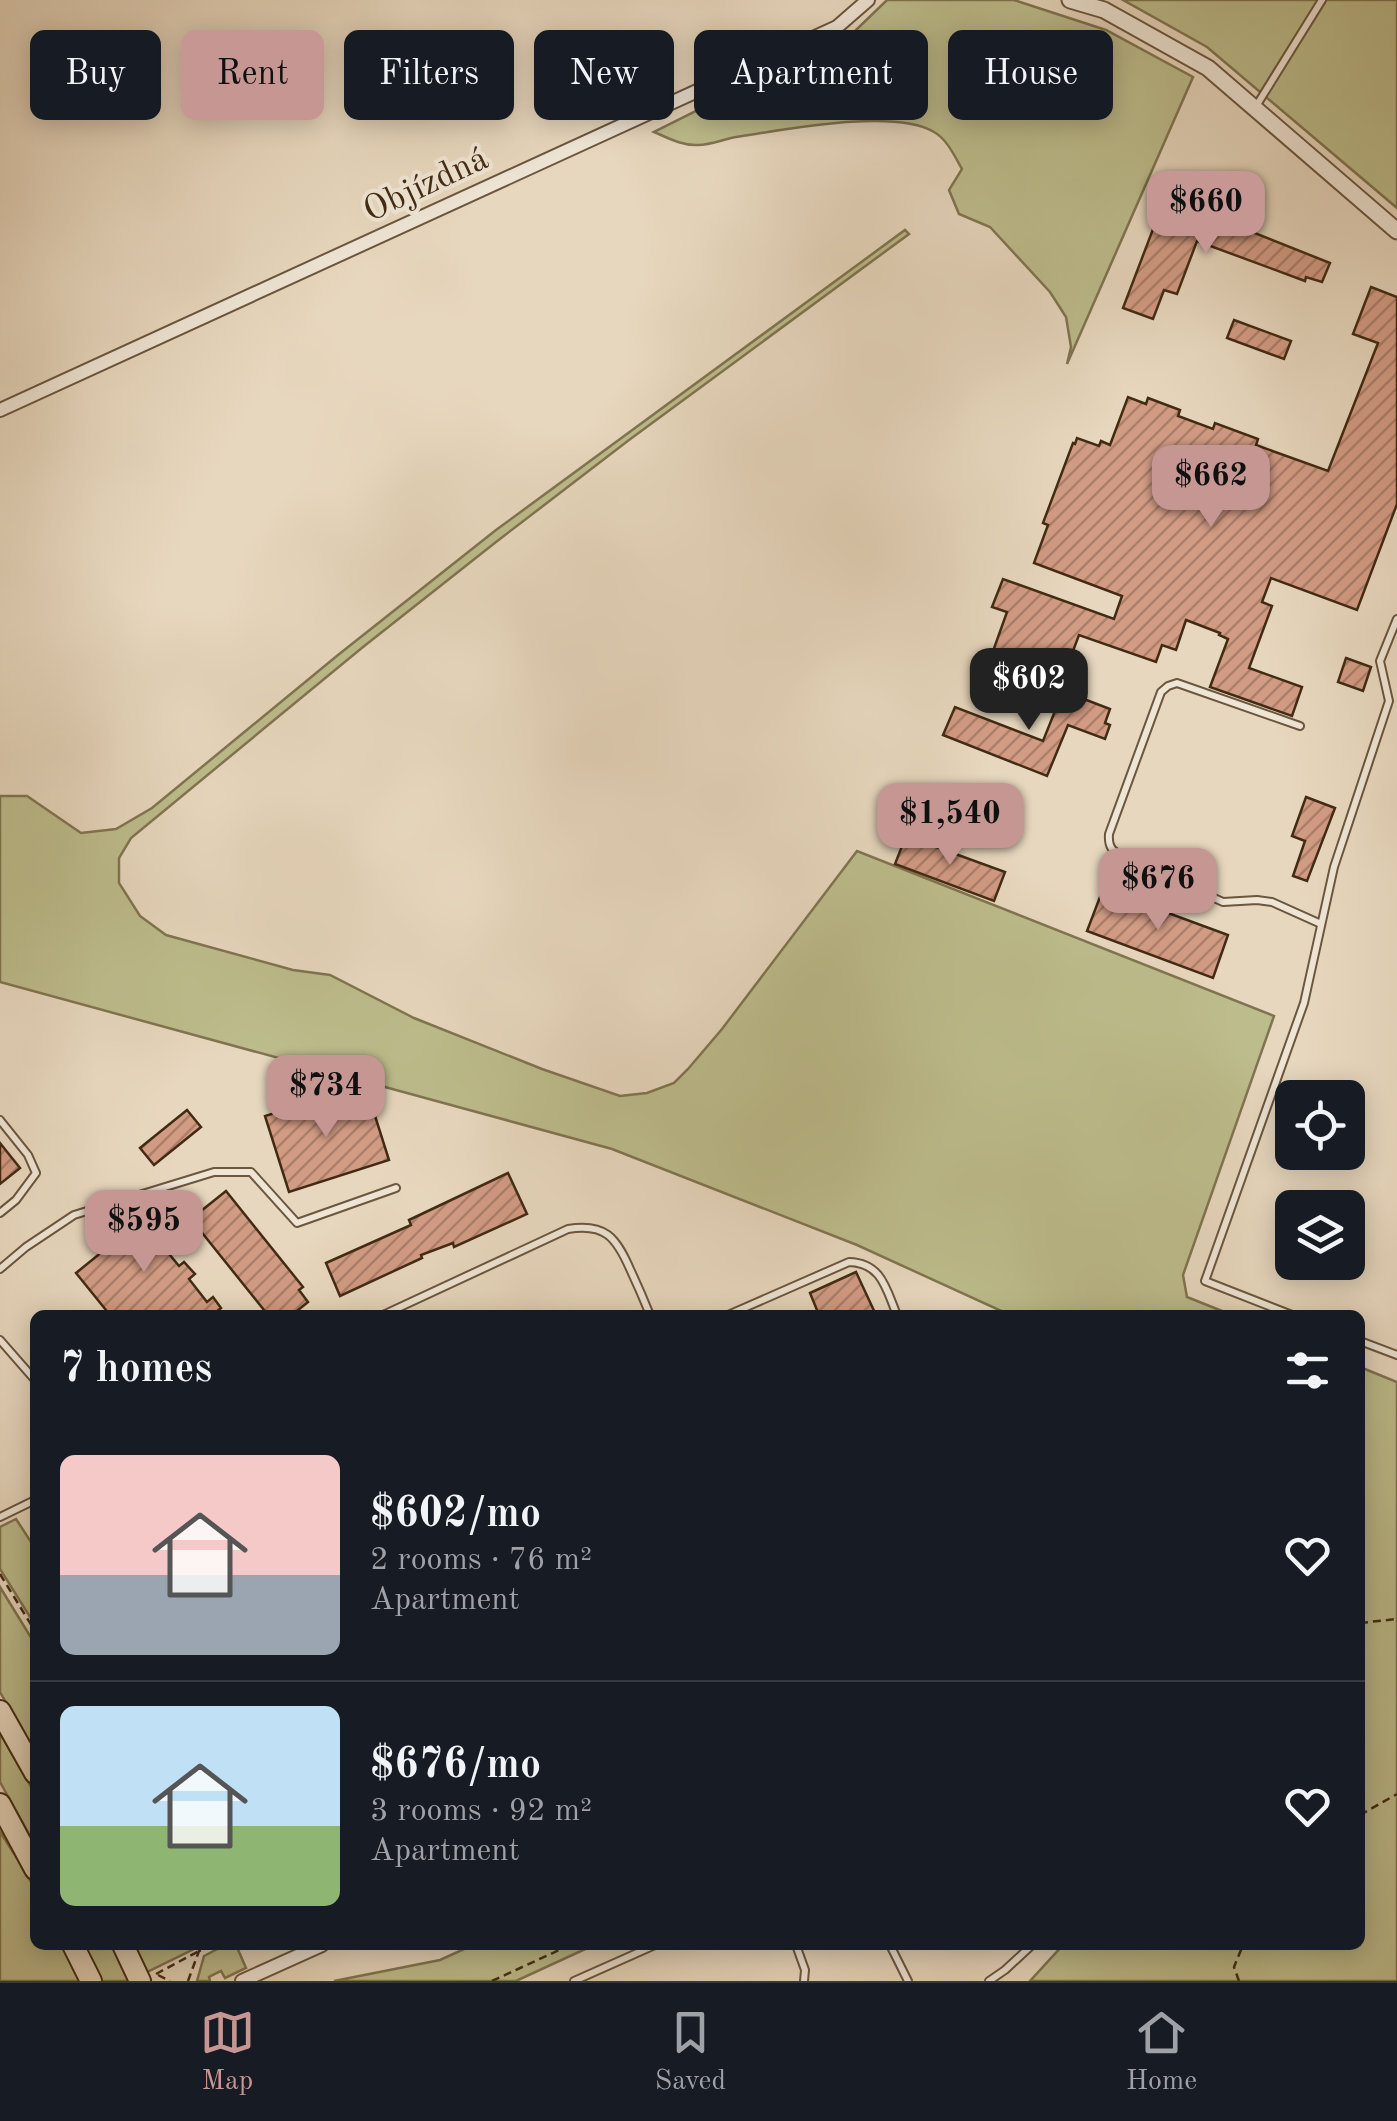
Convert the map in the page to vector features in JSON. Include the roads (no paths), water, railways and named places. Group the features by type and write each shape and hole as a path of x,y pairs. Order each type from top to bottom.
{"main road":[{"path":"0,1711 30,1763"},
{"path":"0,1804 30,1860"},
{"path":"75,1950 90,1981"},
{"path":"127,1950 148,1977"}],"street":[{"name":"Objízdná","path":"0,410 837,27 868,0"},
{"path":"1070,0 1104,10 1208,68 1397,230"},
{"path":"242,1981 311,1950"}],"lane":[{"path":"1255,108 1322,0"},
{"path":"1279,1310 1205,1282 1304,1003 1334,867 1389,702 1380,661 1397,619"},
{"path":"1300,726 1177,683 1168,686 1161,692 1108,844 1122,857 1223,902 1272,902 1321,924"},
{"path":"0,1120 28,1155 36,1173 16,1200 0,1213"},
{"path":"0,1269 74,1216 214,1172 252,1172 297,1223 396,1188"},
{"path":"396,1310 568,1229 585,1226 614,1238 648,1310"},
{"path":"739,1310 849,1262 862,1262 880,1276 896,1310"},
{"path":"0,1340 30,1374"},
{"path":"1365,1343 1397,1355"},
{"path":"0,1517 30,1502"},
{"path":"574,1981 643,1950"},
{"path":"798,1950 805,1970 804,1981"},
{"path":"892,1950 908,1981"},
{"path":"989,1981 1027,1950"}]}
